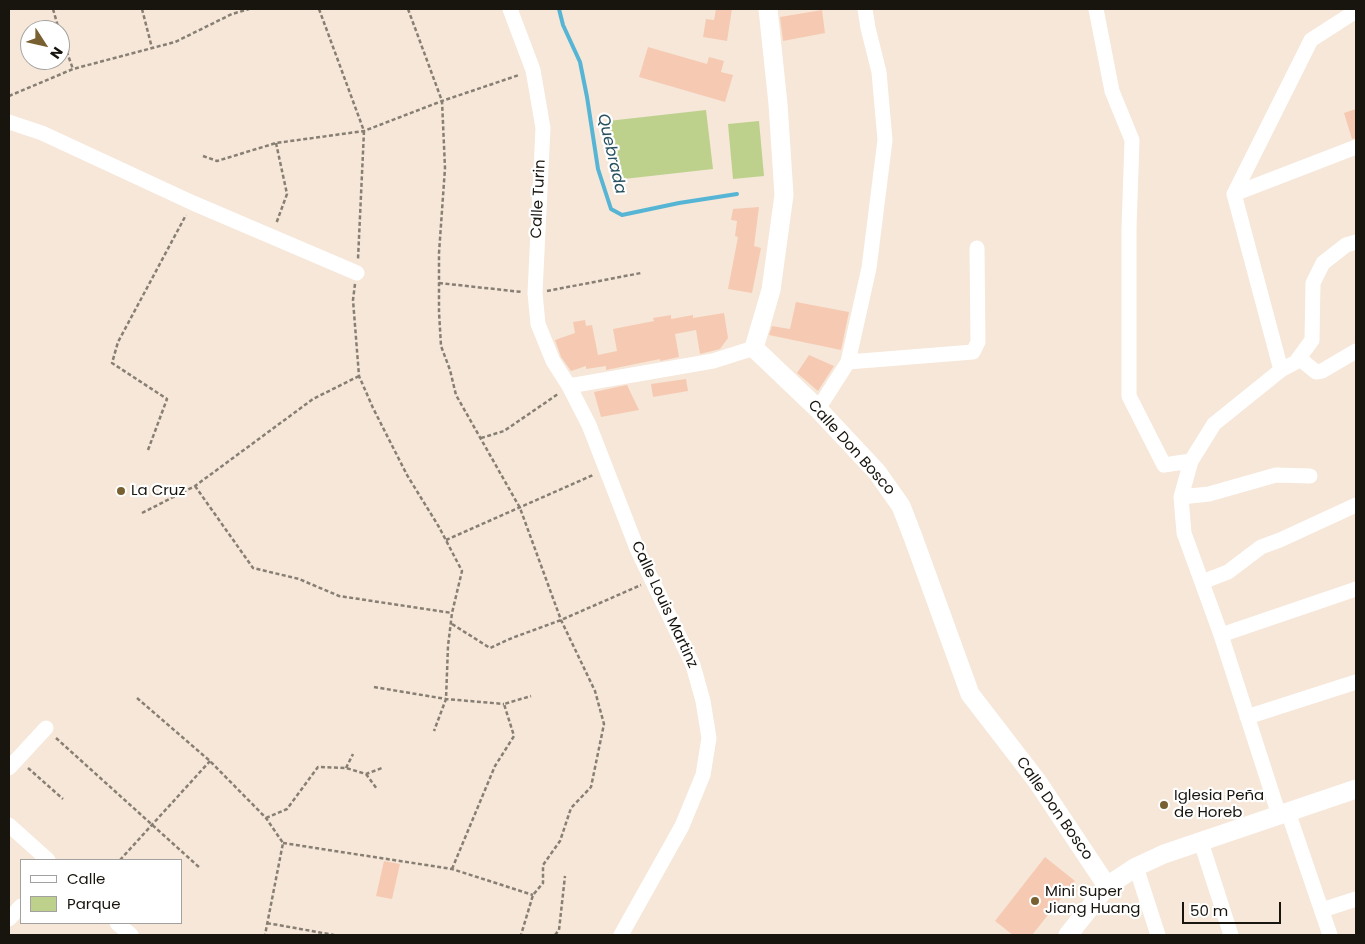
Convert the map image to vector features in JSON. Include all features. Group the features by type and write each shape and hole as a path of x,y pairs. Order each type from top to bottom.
{"street":[{"name":"Calle Turin","path":"510,9 533,70 543,128 535,293 538,324 552,360 569,386"},
{"path":"569,386 713,361 754,348 771,290 784,194 768,9"},
{"path":"818,409 848,362 869,268 886,140 880,72 865,9"},
{"path":"1096,9 1112,91 1132,140 1129,229 1129,396 1164,465 1191,461"},
{"path":"1281,370 1234,194 1311,40 1356,11"},
{"path":"9,122 42,133 193,203 357,273"},
{"path":"1234,194 1356,147"},
{"path":"1330,935 1247,716 1221,635 1184,533 1181,497 1191,461 1214,424 1281,370 1296,362 1312,340 1313,283 1323,263 1346,245 1356,242"},
{"path":"848,362 973,352 978,342 977,248"},
{"name":"Calle Don Bosco","path":"754,348 818,409 877,472 901,506 970,694 1037,781 1107,886"},
{"path":"1299,358 1316,372 1322,371 1356,351"},
{"name":"Calle Louis Martinz","path":"569,386 589,425 638,551 693,665 703,701 709,738 704,775 682,826 621,935"},
{"path":"1181,497 1209,494 1276,475 1310,476"},
{"path":"1202,582 1228,572 1261,547 1356,505"},
{"path":"1221,635 1356,589"},
{"path":"1247,716 1356,682"},
{"path":"13,763 46,728"},
{"path":"1068,935 1107,886 1136,867 1164,854 1356,789"},
{"path":"9,825 47,859"},
{"path":"1201,842 1232,935"},
{"path":"1136,867 1158,935"},
{"path":"1322,910 1356,899"},
{"path":"9,919 20,907"},
{"path":"118,924 130,935"}],"path":[{"path":"142,9 152,48"},
{"path":"9,96 73,69 175,42 232,14 249,9"},
{"path":"319,9 364,131 357,273 353,300 359,376 373,408 408,475 462,571 452,613 446,699 434,731"},
{"path":"408,9 442,101 446,168 439,253 441,346 456,394 520,508 561,620 595,691 604,724 591,787 572,808 560,841 543,865 543,883 533,895 521,935"},
{"path":"70,60 73,69"},
{"path":"203,156 217,161 276,143 364,131 442,101 533,70"},
{"path":"271,237 287,194 276,143"},
{"path":"148,450 167,399 112,363 118,342 193,203"},
{"path":"439,283 535,293 641,273"},
{"path":"142,513 194,486 313,399 359,376"},
{"path":"481,438 504,431 569,386"},
{"path":"446,540 606,469"},
{"path":"194,486 253,568 298,578 339,596 452,613"},
{"path":"451,623 490,648 561,620 651,580"},
{"path":"374,687 446,699 504,704 531,696"},
{"path":"137,698 210,761 266,818 283,843 265,935"},
{"path":"452,870 495,766 514,736 504,704"},
{"path":"46,728 200,868"},
{"path":"346,768 353,754"},
{"path":"121,859 210,761"},
{"path":"13,763 63,799"},
{"path":"266,818 287,809 318,767 346,768 366,774 377,789"},
{"path":"366,774 382,768"},
{"path":"283,843 452,870 533,895"},
{"path":"555,935 558,930 565,876"},
{"path":"267,922 334,935"}],"green space":[{"path":"706,110 713,169 615,180 608,121"},
{"path":"759,121 764,176 733,179 728,124"}],"building":[{"path":"716,9 732,9 727,41 703,37 706,19 714,20"},
{"path":"822,10 825,33 783,41 780,17"},
{"path":"648,47 707,64 709,57 724,61 721,72 733,75 725,102 639,77"},
{"path":"1356,109 1356,138 1352,139 1344,113"},
{"path":"759,207 754,246 761,248 752,293 728,289 738,237 735,236 737,221 731,220 733,209"},
{"path":"796,302 849,312 841,350 769,335 772,326 790,329"},
{"path":"724,313 728,338 720,349 700,354 696,330 675,334 679,357 606,370 606,366 586,369 586,366 571,371 561,357 555,340 575,333 573,322 585,320 586,326 592,325 598,355 617,351 613,329 654,321 653,318 671,315 671,319"},
{"path":"809,355 834,366 818,391 797,373"},
{"path":"686,379 688,391 653,397 651,384"},
{"path":"627,385 639,410 601,417 594,392"},
{"name":"Mini Super Jiang Huang","path":"1045,857 1075,881 1032,935 1013,935 995,921"},
{"path":"384,861 400,864 392,899 376,896"}],"waterway":[{"name":"Quebrada","path":"559,9 563,25 580,62 598,169 611,209 622,215 679,203 737,194"}],"place":[{"name":"La Cruz","path":"121,491"},
{"name":"Iglesia Peña de Horeb","path":"1164,805"},
{"name":"Mini Super Jiang Huang","path":"1035,901"}]}
